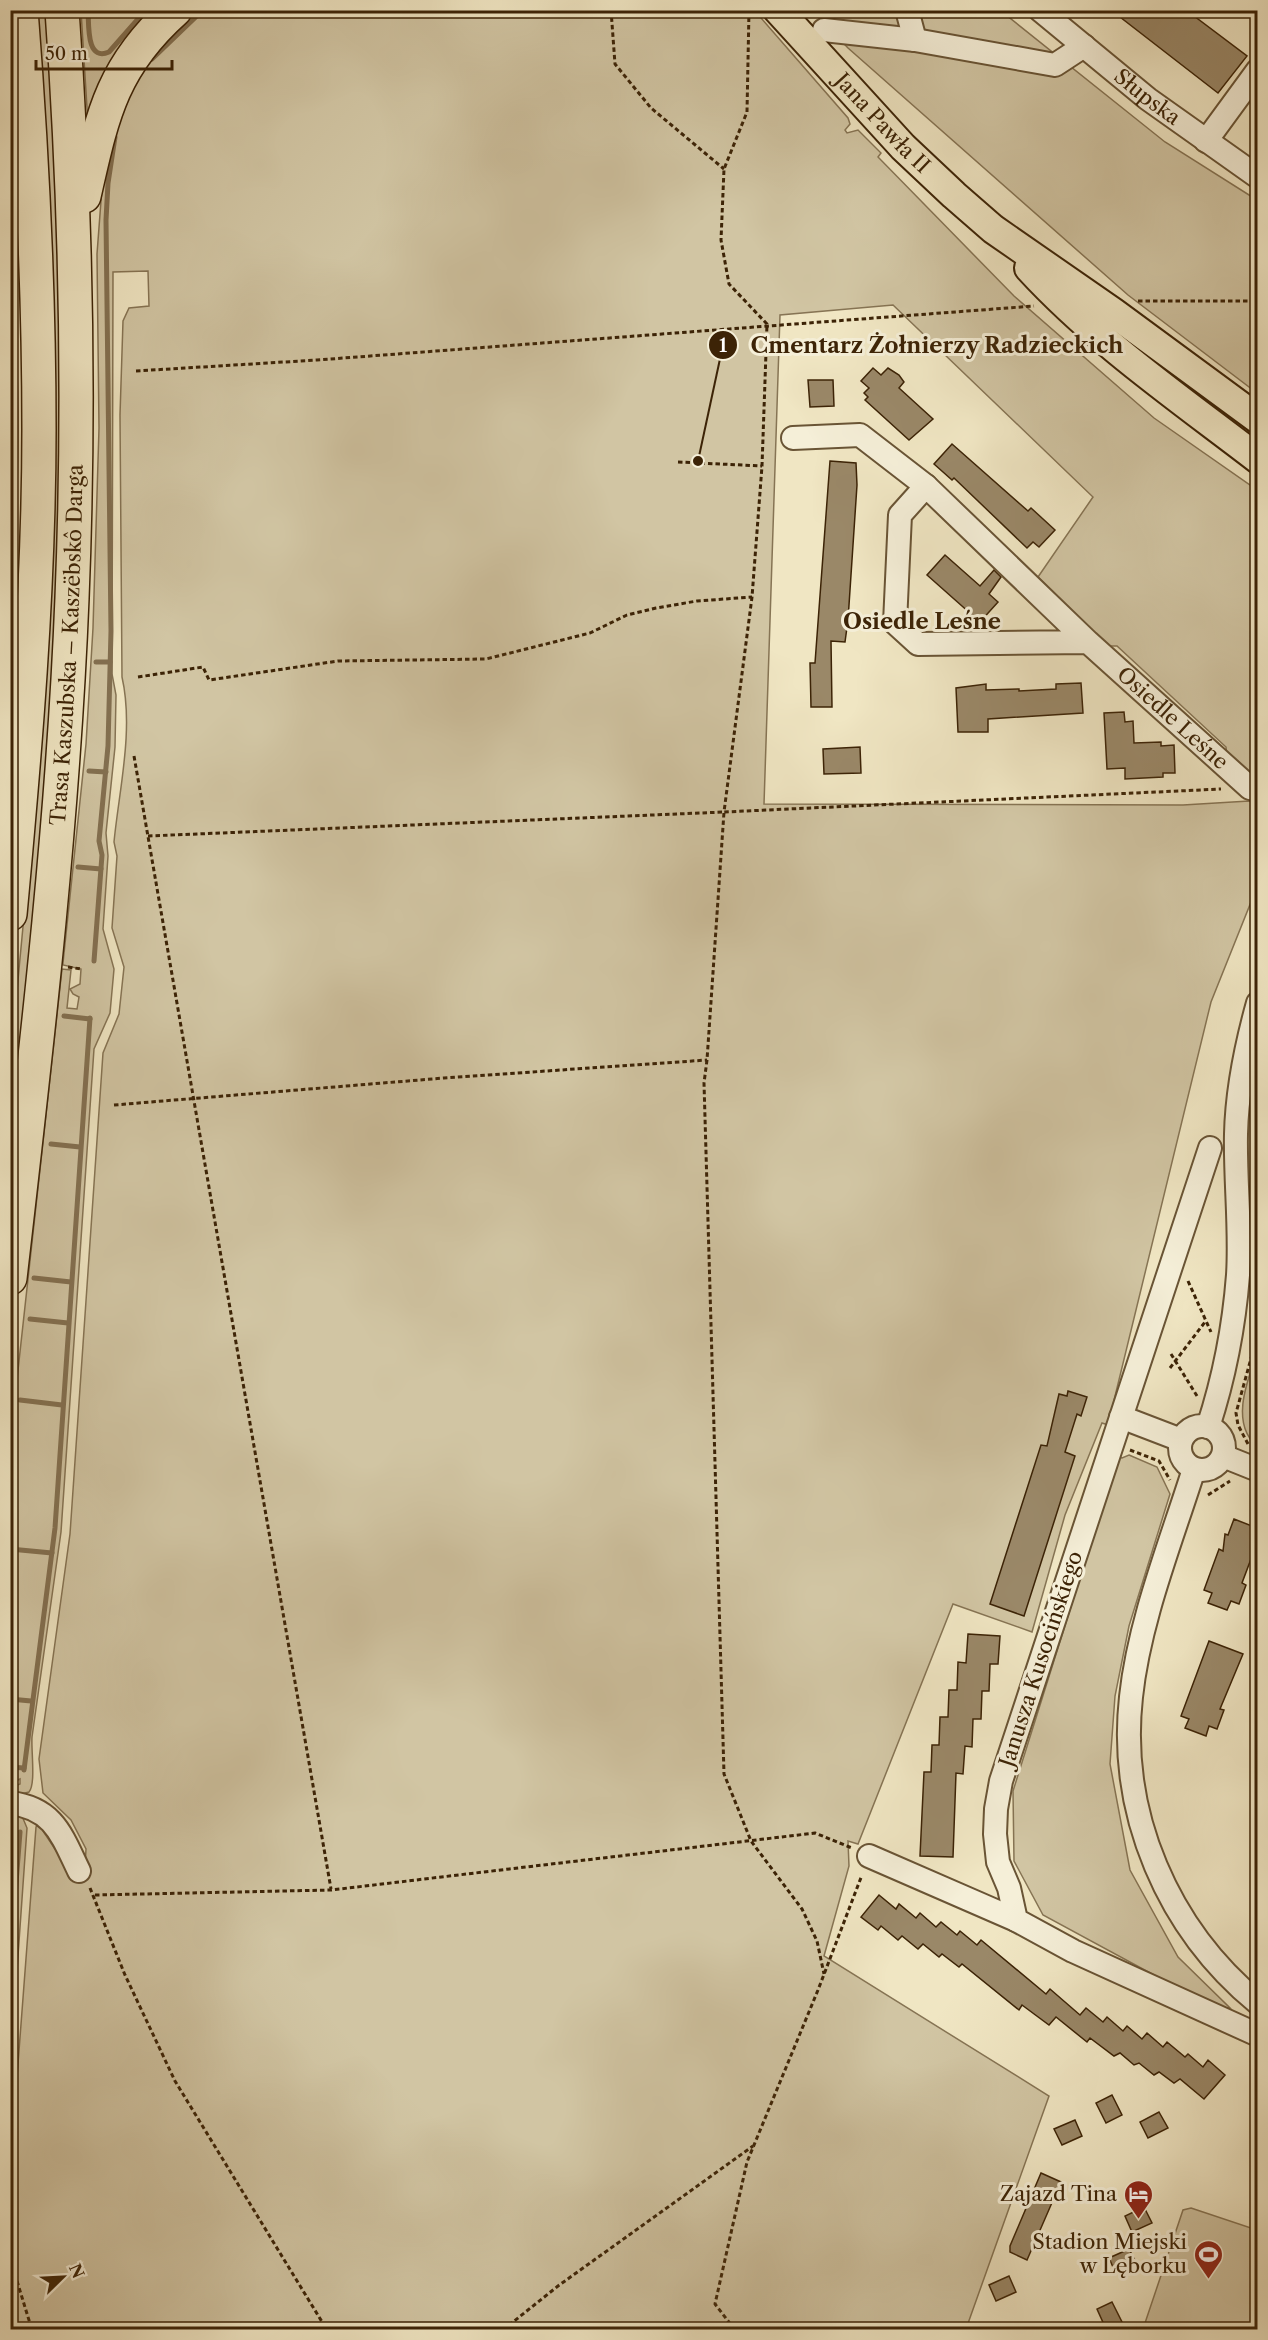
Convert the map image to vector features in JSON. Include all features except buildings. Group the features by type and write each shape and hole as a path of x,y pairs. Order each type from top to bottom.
{"highway":[{"name":"Trasa Kaszubska – Kaszëbskô Darga","path":"10,914 22,793 34,597 39,429 35,218 21,10"},
{"name":"Trasa Kaszubska – Kaszëbskô Darga","path":"10,1278 34,1067 60,798 72,598 76,429 75,239 62,10"},
{"path":"75,239 107,103 124,68 145,39 174,10"},
{"path":"10,215 37,298"}],"main road":[{"name":"Jana Pawła II","path":"778,10 903,147 993,229 1052,293 1125,356 1257,459"},
{"name":"Jana Pawła II","path":"993,229 1114,313 1257,419"}],"street":[{"path":"907,10 915,40"},
{"name":"Słupska","path":"1040,10 1148,99 1257,177"},
{"path":"824,30 915,40 1055,65 1084,46"},
{"path":"1206,141 1257,70"},
{"name":"Osiedle Leśne","path":"793,438 860,435 926,486 1088,642 1254,789"},
{"path":"926,486 900,515 895,623 918,644 1088,642"},
{"path":"1208,1427 1227,1355 1235,1310 1238,1242 1236,1162 1238,1103 1243,1065 1257,1004"},
{"path":"10,1153 34,1067"},
{"name":"Janusza Kusocińskiego","path":"1016,1920 1009,1888 998,1862 995,1834 1001,1780 1210,1148"},
{"path":"1121,1417 1181,1440"},
{"path":"1208,1427 1220,1435 1223,1442 1223,1456 1213,1468 1200,1471 1183,1461 1180,1454 1181,1440 1189,1430 1208,1427"},
{"path":"1223,1456 1251,1467"},
{"path":"1194,1469 1136,1663 1130,1732 1132,1781 1142,1828 1167,1892 1186,1925 1210,1956 1233,1983 1257,2003"},
{"path":"10,1803 33,1808 52,1821 79,1871"},
{"path":"869,1856 1016,1920 1073,1951 1257,2035"}],"path":[{"path":"611,10 615,64 651,108 724,169"},
{"path":"749,10 747,111 724,169 721,240 729,284 767,324 762,466 752,597 724,812 704,1083 724,1774 751,1841 802,1909 817,1941 824,1974"},
{"path":"136,371 316,360 1037,305 1052,293"},
{"path":"1114,313 1126,301 1257,301"},
{"path":"678,462 762,466"},
{"path":"138,677 203,668 208,680 338,661 486,659 590,633 627,615 656,608 697,601 752,597"},
{"path":"134,756 331,1890"},
{"path":"148,836 1254,789"},
{"path":"62,967 81,969"},
{"path":"114,1105 194,1097 707,1060"},
{"path":"1188,1280 1205,1322 1213,1335"},
{"path":"1170,1368 1205,1322"},
{"path":"1111,1448 1122,1447 1159,1461 1175,1487 1206,1497 1222,1484 1238,1480 1251,1467 1251,1448 1238,1425 1236,1413 1257,1333"},
{"path":"1171,1354 1203,1402"},
{"path":"327,2330 175,2081 125,1976 95,1895 331,1890 815,1833 869,1856 824,1974 747,2162 715,2304 735,2330"},
{"path":"503,2330 558,2286 754,2146"},
{"path":"17,2281 32,2330"}],"shaded area":[{"path":"49,10 61,265 61,520 51,737 20,1066 11,1065 11,1054 29,863 34,11"},
{"path":"624,10 658,16 691,11 755,11 848,118 850,124 845,130 847,133 858,130 881,153 878,157 1014,296 1154,418 1257,490 1257,779 1227,757 1226,747 1117,646 1107,646 1038,577 1093,497 893,305 780,315 764,804 1183,805 1249,801 1257,804 1257,887 1211,1002 1108,1425 1102,1423 1065,1515 1032,1632 953,1604 858,1844 848,1841 849,1866 824,1956 1049,2096 966,2329 11,2329 11,2101 17,2077 36,1827 39,1825 77,1882 90,1875 85,1867 86,1849 71,1820 43,1793 39,1759 70,1534 103,1053 119,1014 124,967 112,928 117,856 114,842 127,718 122,677 120,415 123,321 129,308 149,306 148,271 113,272 112,674 116,695 115,747 106,833 108,856 103,929 114,969 110,1013 94,1049 61,1532 32,1737 32,1782 29,1792 14,1796 12,1787 20,1784 20,1779 11,1783 11,1434 62,969 71,970 67,1008 77,1009 79,997 70,989 80,984 81,969 63,965 63,963 86,744 93,628 99,428 97,254 104,161 130,84 185,19 195,11"},
{"path":"81,11 157,11 88,124"},
{"path":"801,11 1001,11 1165,142 1257,200 1257,393 1128,295 848,48 816,15"},
{"path":"10,105 16,192 11,176"},
{"path":"11,280 18,410 17,497 11,627"},
{"path":"1257,1353 1257,1446 1249,1437 1242,1414 1245,1389"},
{"path":"1129,1455 1157,1467 1170,1494 1129,1626 1115,1696 1110,1764 1130,1870 1178,1957 1230,2008 1213,2007 1043,1915 1014,1861 1013,1791 1118,1457"},
{"path":"11,1811 22,1816 27,1828 11,2055"},
{"name":"Stadion Miejski w Lęborku","path":"1191,2208 1257,2230 1257,2329 1143,2329 1183,2210"}],"waterway":[{"path":"88,10 90,40 96,52 102,54 109,52 146,10"},
{"path":"152,59 203,10"},
{"path":"94,961 102,855 99,841 108,746 111,631 106,220 108,183 115,137"},
{"path":"96,662 110,662"},
{"path":"89,771 106,772"},
{"path":"78,867 101,869"},
{"path":"64,1016 90,1019"},
{"path":"24,1770 55,1528 90,1018"},
{"path":"51,1144 80,1147"},
{"path":"34,1278 71,1282"},
{"path":"30,1319 68,1323"},
{"path":"20,1400 62,1405"},
{"path":"10,1549 52,1553"},
{"path":"10,1699 31,1701"},
{"path":"10,1767 24,1768"},
{"path":"10,1959 20,1832"}],"place":[{"name":"Cmentarz Żołnierzy Radzieckich","path":"698,461"},
{"name":"Zajazd Tina","path":"1138,2220"},
{"name":"Stadion Miejski w Lęborku","path":"1208,2280"}],"district":[{"name":"Osiedle Leśne","path":"922,621"}]}
